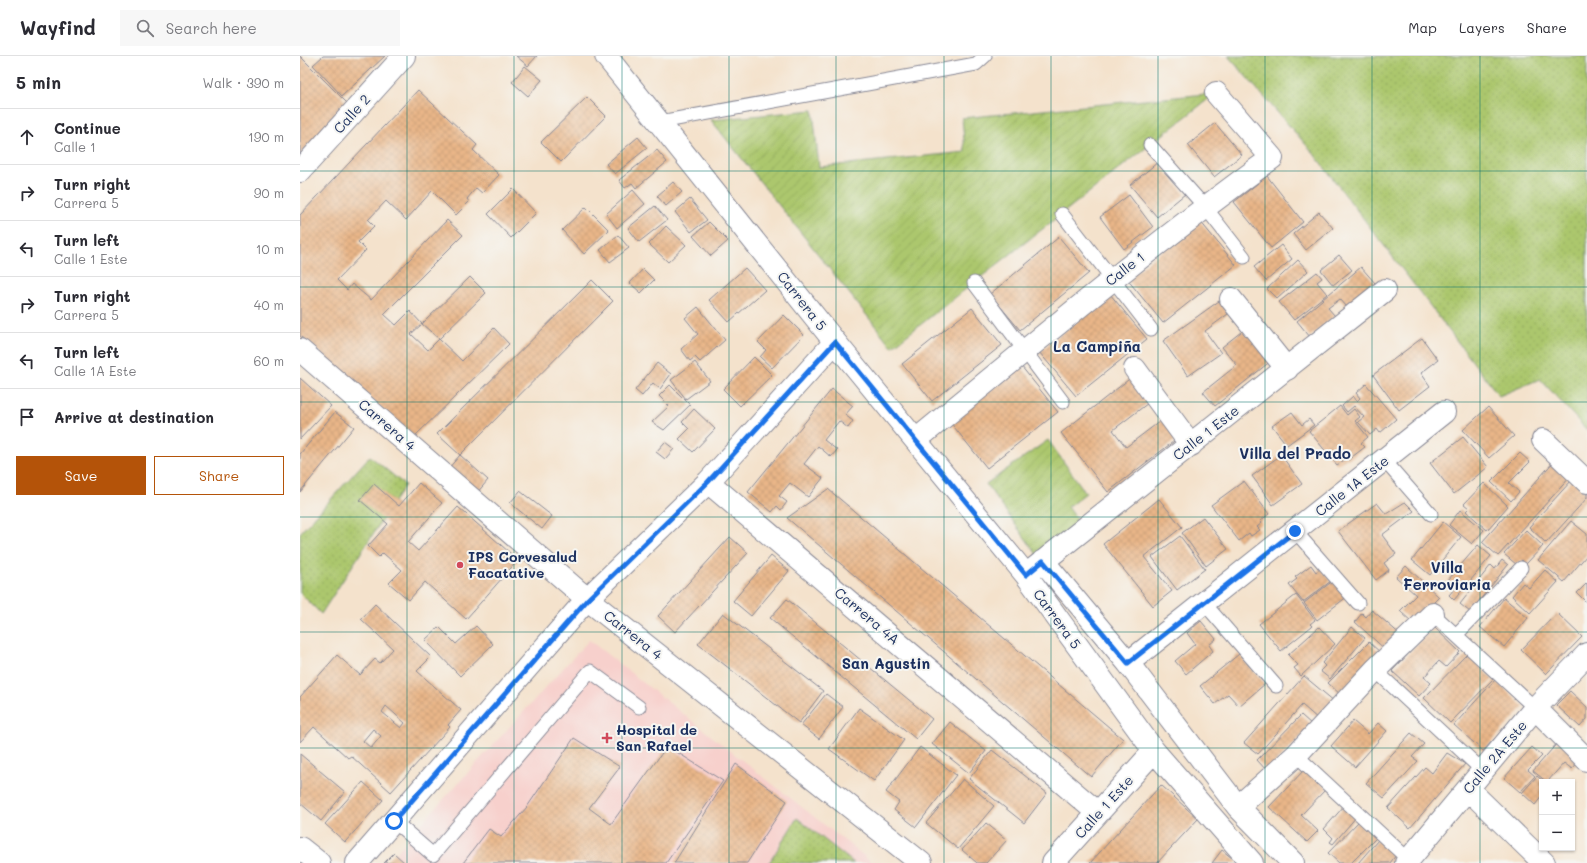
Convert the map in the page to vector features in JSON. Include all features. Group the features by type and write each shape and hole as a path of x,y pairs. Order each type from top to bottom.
{"street":[{"name":"Calle 2","path":"300,171 404,56"},
{"name":"Carrera 5","path":"606,56 835,342 1026,575 1154,751 1252,863"},
{"name":"Calle 1","path":"916,440 1112,279 1205,207 1272,158 1216,93"},
{"name":"Calle 1 Este","path":"1026,575 1385,290"},
{"path":"1231,299 1287,369"},
{"path":"357,863 588,599 708,482 835,342"},
{"name":"Carrera 4","path":"300,350 588,599 921,863"},
{"path":"1136,369 1191,445"},
{"name":"Calle 1A Este","path":"1128,663 1444,412"},
{"path":"1543,440 1587,482"},
{"name":"Carrera 4A","path":"708,482 1098,813"},
{"name":"Carrera 5","path":"1043,561 1128,663 1238,807 1293,863"},
{"path":"1238,807 1296,755 1375,670 1433,614"},
{"name":"Calle 2A Este","path":"1408,861 1535,708 1587,654"},
{"path":"1535,708 1587,760"},
{"name":"Calle 1 Este","path":"1053,863 1154,751"},
{"path":"1468,789 1544,863"},
{"path":"300,848 319,863"}],"lane":[{"path":"660,122 976,64 985,56"},
{"path":"1150,145 1205,207 1244,257"},
{"path":"1062,214 1151,329"},
{"path":"974,283 1063,402"},
{"path":"1384,460 1431,514"},
{"path":"1295,531 1358,603"},
{"path":"1457,634 1521,568"},
{"path":"1204,603 1276,686"},
{"path":"1433,614 1457,634 1535,708"},
{"path":"1375,670 1483,771"},
{"path":"394,821 433,855 590,671 639,707"},
{"path":"1296,755 1408,861"}],"shaded area":[{"name":"Hospital de San Rafael","path":"589,640 873,863 388,863 410,836"}],"green space":[{"path":"1228,56 1587,56 1587,430 1540,379 1499,396 1314,154"},
{"path":"1216,93 892,347 711,120 813,110 819,167 965,152 962,118"},
{"path":"1048,440 1086,493 1068,507 1084,529 1041,560 986,484"},
{"path":"370,456 405,485 321,614 300,593 300,533"},
{"path":"797,818 854,863 769,863"}],"building":[{"path":"300,56 350,106 300,154"},
{"path":"323,56 385,56 342,96 313,65"},
{"path":"516,56 537,56 528,66"},
{"path":"525,66 542,80 528,96 512,82"},
{"path":"418,90 477,145 473,150 499,175 482,193 476,188 467,199 469,202 456,215 432,191 406,220 386,201 368,220 374,226 358,242 366,250 337,280 347,290 352,284 371,300 447,220 463,235 384,314 396,325 410,311 422,324 411,334 428,350 439,339 462,361 494,328 509,344 414,437 300,336 300,215"},
{"path":"587,97 606,116 561,162 541,142"},
{"path":"1215,123 1242,155 1214,177 1188,145"},
{"path":"638,137 647,148 615,174 606,164"},
{"path":"657,150 667,162 636,188 632,183 625,188 619,180"},
{"path":"1158,162 1185,194 1157,217 1130,185"},
{"path":"1267,176 1303,222 1271,248 1234,202"},
{"path":"673,182 682,192 666,206 657,196"},
{"path":"513,189 536,213 511,238 488,214"},
{"path":"633,190 645,204 617,228 606,214"},
{"path":"1129,195 1153,227 1124,249 1100,217"},
{"path":"690,199 707,220 691,232 675,212"},
{"path":"655,206 667,220 639,242 628,228"},
{"path":"586,207 609,230 584,254 562,230"},
{"path":"1319,212 1333,228 1306,250 1293,234"},
{"path":"1200,221 1236,265 1163,323 1127,279"},
{"path":"709,222 728,241 711,256 693,236"},
{"path":"666,226 686,245 668,262 649,244"},
{"path":"618,235 629,248 610,262 600,250"},
{"path":"1059,237 1089,273 1020,330 990,294"},
{"path":"1281,245 1292,259 1266,281 1254,267"},
{"path":"1339,255 1352,270 1333,285 1321,270"},
{"path":"1298,260 1308,271 1277,299 1267,289"},
{"path":"1361,267 1375,283 1347,307 1340,299 1328,308 1335,316 1310,337 1297,321"},
{"path":"745,268 765,290 729,322 709,300"},
{"path":"643,269 654,280 641,293 630,283"},
{"path":"1317,272 1322,278 1317,282 1327,294 1294,320 1279,302"},
{"path":"470,277 486,293 439,339 422,324"},
{"path":"592,280 613,301 460,455 437,434"},
{"path":"1110,294 1147,339 1076,396 1039,352"},
{"path":"1219,301 1228,314 1205,331 1221,353 1188,376 1163,341"},
{"path":"698,307 725,340 700,362 695,357 690,361 681,349 698,334 685,318"},
{"path":"972,308 1002,345 932,401 902,364"},
{"path":"784,315 804,335 772,368 760,357 766,350 758,342"},
{"path":"1246,328 1272,360 1215,406 1203,392 1237,365 1222,347"},
{"path":"1422,338 1438,360 1421,373 1430,386 1399,410 1373,375"},
{"path":"754,357 772,375 740,406 723,389"},
{"path":"695,362 710,381 686,399 671,380"},
{"path":"657,363 671,374 660,389 653,383 642,396 635,390"},
{"path":"1021,366 1058,412 987,468 950,422"},
{"path":"1133,376 1152,400 1113,430 1126,447 1163,419 1178,438 1108,492 1061,433"},
{"path":"300,378 331,406 300,439"},
{"path":"1366,384 1396,419 1380,433 1377,429 1370,435 1358,422 1364,417 1354,406 1347,412 1342,406 1353,396 1357,401 1360,398 1356,393"},
{"path":"670,385 690,405 664,430 652,422 669,406 659,396"},
{"path":"832,389 853,406 845,415 853,421 848,428 839,421 824,440 837,450 831,457 818,446 804,464 823,478 808,497 790,483 779,496 787,502 781,510 777,506 772,512 748,492"},
{"path":"1340,406 1347,415 1354,409 1360,417 1355,421 1368,437 1361,443 1365,447 1348,460 1347,458 1337,465 1309,431"},
{"path":"1488,407 1514,436 1489,458 1463,430"},
{"path":"694,409 715,429 693,452 679,439 689,429 682,422"},
{"path":"335,412 354,427 300,492 300,454"},
{"path":"1292,412 1302,425 1309,419 1314,425 1287,445 1272,426"},
{"path":"1463,437 1488,467 1454,494 1430,463"},
{"path":"665,442 674,449 665,459 656,452"},
{"path":"1520,453 1530,462 1509,483 1519,492 1511,501 1491,482"},
{"path":"460,455 488,480 476,494 448,469"},
{"path":"1281,455 1302,484 1273,505 1252,476"},
{"path":"1556,459 1573,474 1498,556 1482,542"},
{"path":"1572,480 1587,494 1587,498 1546,543 1529,527"},
{"path":"1244,481 1269,514 1260,521 1262,523 1257,527 1260,530 1251,536 1249,533 1239,541 1211,505"},
{"name":"IPS Corvesalud Facatative","path":"419,483 442,503 408,542 418,551 458,507 518,560 466,619 425,582 409,600 389,583 402,570 383,553 379,557 368,546 388,524 360,500 374,484 399,506"},
{"path":"1484,483 1508,506 1487,530 1466,511 1469,508 1464,504"},
{"path":"828,489 1123,739 1091,777 787,518"},
{"path":"520,491 552,516 542,529 510,503"},
{"path":"1159,499 1182,527 1144,557 1172,591 1153,606 1103,544"},
{"path":"1405,502 1414,511 1382,535 1396,554 1384,563 1389,570 1376,580 1338,531 1377,503 1386,514"},
{"path":"1460,510 1484,530 1472,544 1449,525"},
{"path":"1203,517 1228,549 1206,566 1182,533"},
{"path":"1571,521 1587,534 1587,555 1564,582 1538,560"},
{"path":"1443,522 1461,537 1430,575 1412,560"},
{"path":"1526,530 1543,546 1526,564 1522,560 1517,565 1504,554"},
{"path":"1180,536 1205,569 1177,590 1152,557"},
{"path":"730,537 748,553 675,632 658,616"},
{"path":"1478,545 1491,556 1454,600 1449,595 1456,587 1448,580"},
{"path":"771,556 789,571 751,616 733,601"},
{"path":"1502,560 1508,565 1470,612 1460,604 1491,565 1495,569"},
{"path":"1311,565 1316,572 1321,568 1331,581 1303,602 1289,585 1297,579 1295,577"},
{"path":"1406,566 1439,597 1413,623 1400,611 1416,595 1396,577"},
{"path":"1545,570 1558,582 1530,613 1512,596 1523,583 1529,588"},
{"path":"1334,580 1348,596 1317,620 1304,603"},
{"path":"1587,583 1587,603 1577,593"},
{"path":"1296,595 1315,620 1310,624 1312,626 1281,651 1259,624"},
{"path":"1504,598 1528,618 1504,647 1480,627"},
{"path":"787,599 932,719 916,739 770,618"},
{"path":"375,604 431,657 417,671 461,710 448,725 450,727 391,792 351,756 348,758 314,727 300,742 300,697 337,655 360,675 375,659 380,663 393,649 361,619","holes":["386,706 405,723 401,728 382,712","373,729 381,736 371,748 363,741"]},
{"path":"1372,610 1402,636 1388,652 1355,622 1362,613 1366,617"},
{"path":"723,613 823,691 799,723 698,644"},
{"path":"1557,613 1582,637 1546,674 1521,650"},
{"path":"1201,621 1216,639 1209,645 1213,651 1186,674 1175,661 1195,644 1187,633"},
{"path":"476,626 493,644 460,676 425,640 439,627 456,644"},
{"path":"1319,627 1335,644 1301,676 1294,668 1298,665 1288,655"},
{"path":"1352,627 1365,638 1330,679 1320,671 1325,666 1322,663"},
{"path":"1434,627 1460,652 1446,667 1439,661 1424,677 1431,683 1419,696 1392,671"},
{"path":"1369,642 1383,655 1343,697 1328,683"},
{"path":"1239,654 1265,684 1239,706 1228,694 1215,704 1200,686"},
{"path":"1467,654 1493,679 1450,723 1424,698"},
{"path":"1304,676 1335,702 1319,720 1302,705 1258,754 1244,743"},
{"path":"1495,680 1524,707 1483,751 1454,725"},
{"path":"1570,691 1587,707 1587,719 1580,727 1556,705"},
{"path":"826,694 843,707 819,739 801,725"},
{"path":"859,708 904,740 874,781 829,749"},
{"path":"1301,715 1312,725 1267,771 1257,760"},
{"path":"1353,721 1368,734 1378,723 1387,731 1355,767 1331,746"},
{"path":"950,722 986,751 969,773 932,744"},
{"path":"1411,733 1424,744 1412,757 1418,761 1384,798 1366,783"},
{"path":"574,738 620,767 589,808 611,824 667,746 723,781 666,863 463,863 489,829 501,837 527,807"},
{"path":"1559,741 1581,759 1572,769 1564,763 1550,779 1543,779 1533,771"},
{"path":"920,747 956,775 916,827 894,810 899,802 886,792"},
{"path":"1532,747 1542,756 1528,770 1535,776 1520,792 1504,778"},
{"path":"992,750 1047,793 1024,823 969,779"},
{"path":"1447,753 1465,764 1410,828 1388,808 1425,767 1432,773"},
{"path":"300,754 345,792 321,821 300,803"},
{"path":"736,764 787,801 747,863 674,863"},
{"path":"1305,769 1327,788 1301,815 1318,831 1307,842 1269,807"},
{"path":"1537,776 1540,779 1539,779 1539,800 1535,805 1522,793"},
{"path":"963,779 994,806 958,849 926,823"},
{"path":"363,782 383,800 345,842 325,824"},
{"path":"1161,785 1198,819 1157,863 1090,863"},
{"path":"1344,806 1357,816 1333,844 1330,842 1333,838 1324,829"},
{"path":"1360,820 1377,837 1351,863 1339,863 1328,853"},
{"path":"986,823 1007,840 986,863 977,863 962,850"},
{"path":"1378,840 1396,855 1390,863 1358,863"},
{"path":"1222,850 1238,863 1212,863"},
{"path":"394,853 405,863 384,863"}],"place":[{"name":"IPS Corvesalud Facatative","path":"460,565"},
{"name":"Hospital de San Rafael","path":"607,738"}],"district":[{"name":"La Campiña","path":"1097,347"},
{"name":"Villa del Prado","path":"1295,454"},
{"name":"Villa Ferroviaria","path":"1447,576"},
{"name":"San Agustin","path":"886,664"}],"route":[{"path":"394,821 588,599 708,482 835,342 1026,575 1043,561 1128,663 1295,531"}]}
